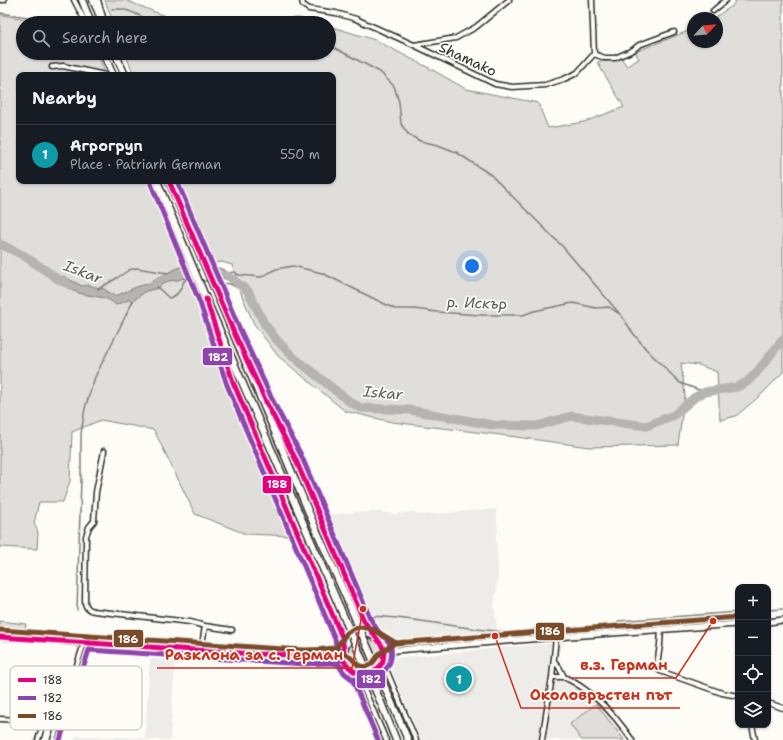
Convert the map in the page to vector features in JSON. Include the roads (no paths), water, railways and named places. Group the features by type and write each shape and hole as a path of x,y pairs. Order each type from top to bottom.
{"highway":[{"path":"82,0 88,16"},
{"path":"93,0 101,16"},
{"path":"105,60 111,72"},
{"path":"118,60 124,72"},
{"path":"158,184 206,301 396,740"},
{"path":"171,184 315,527 408,740"}],"street":[{"path":"74,0 82,16"},
{"path":"98,0 102,16"},
{"path":"302,2 309,9 336,13 356,19 414,45 456,38 476,27 509,0"},
{"path":"592,0 594,54 605,58 615,58 633,50 639,45 674,32"},
{"path":"713,11 726,0"},
{"name":"Shamako","path":"414,45 495,84 512,87 545,85 564,79 577,73 594,54"},
{"path":"52,67 63,66 91,72"},
{"path":"206,301 233,382 341,635 345,650 345,661"},
{"path":"232,328 267,404 295,458 364,621 374,637 381,643 396,650 735,624"},
{"path":"104,451 96,492 94,521 89,527 86,536 86,606 91,610 190,622 232,630"},
{"path":"771,622 783,620"},
{"path":"201,651 205,626"},
{"path":"661,629 657,665 660,671 722,693 735,695"},
{"path":"336,656 345,650 350,639 357,635 366,634 374,637"},
{"path":"0,637 304,657 336,656 345,661 360,680 386,740"},
{"path":"542,740 552,677 556,637"},
{"path":"77,666 84,643"},
{"path":"381,643 384,649 383,660 416,740"},
{"path":"355,672 366,674 372,672 377,669 383,660 396,650"},
{"path":"554,661 564,676 603,705 618,721 632,740"},
{"path":"552,677 564,676"},
{"path":"771,704 783,708"},
{"path":"0,719 10,719"},
{"path":"753,728 755,740"},
{"path":"38,740 41,730"},
{"path":"53,740 56,730"}],"waterway":[{"path":"112,9 129,11 141,16"},
{"path":"0,13 21,16"},
{"path":"336,49 380,72 394,86 399,102 401,124 408,134 420,141 438,145 456,152 491,175 563,247 619,313"},
{"name":"Iskar","path":"0,244 23,255 58,279 68,284"},
{"name":"р. Искър","path":"227,273 234,272 239,275 261,277 276,269 293,266 322,273 395,309 414,309 480,315 523,315 534,311 573,303 596,308 609,307 621,315 646,349 680,383 705,392"},
{"path":"98,289 129,270 136,268 168,273"},
{"name":"Iskar","path":"228,276 248,291 264,323 275,338 292,356 350,402 361,408 410,410 493,425 537,426 571,416 646,426 674,415 695,397 705,392 737,387 747,382 757,372 783,339"},
{"path":"183,278 196,281"},
{"path":"157,287 169,298 177,294 186,280"},
{"path":"200,281 208,281"},
{"path":"214,282 230,284 242,290 248,291"},
{"path":"77,610 81,434 85,408 95,377 133,301"},
{"path":"771,610 783,609"},
{"path":"618,621 735,612"},
{"path":"365,616 401,618 472,629 508,632 524,631 550,626"}],"place":[{"name":"Разклона за с. Герман","path":"363,609"},
{"name":"в.з. Герман","path":"713,621"},
{"name":"Околовръстен път","path":"495,636"},
{"name":"Агрогруп","path":"459,679"}]}
